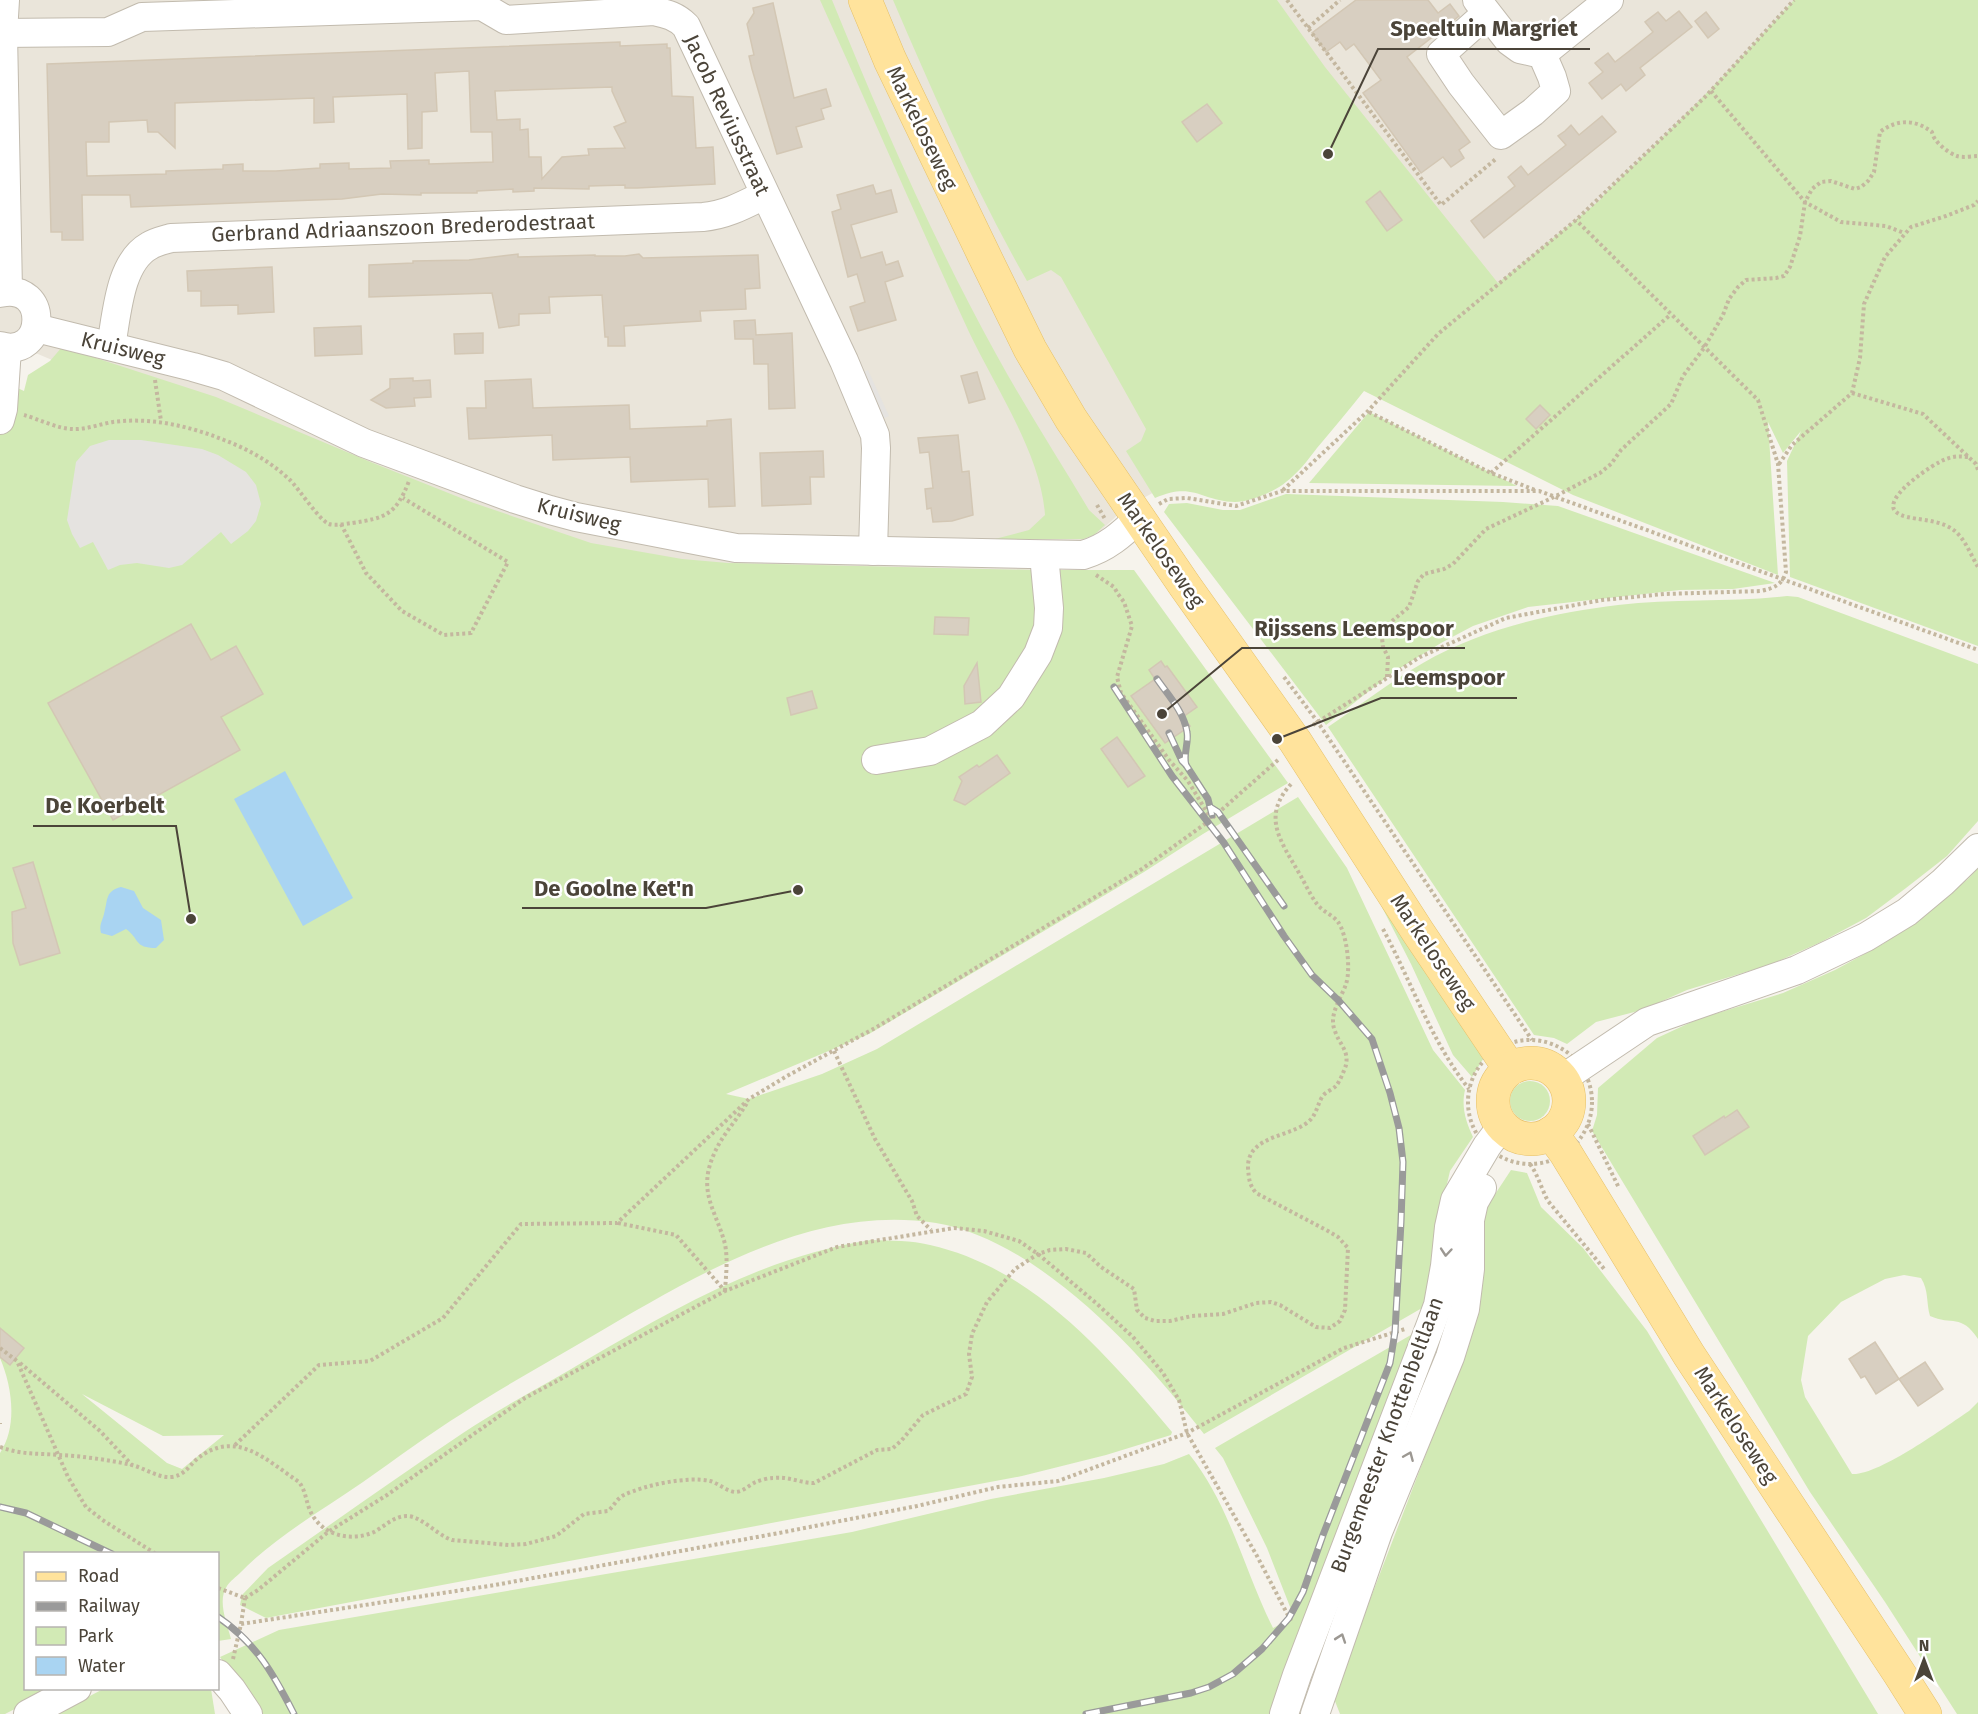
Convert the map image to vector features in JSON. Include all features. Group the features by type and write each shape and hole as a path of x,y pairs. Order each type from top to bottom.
{"main road":[{"name":"Markeloseweg","path":"865,0 895,70 1030,350 1071,419 1147,512 1418,932 1510,1069"},
{"path":"1532,1063 1544,1065 1562,1079 1568,1098 1568,1108 1559,1126 1551,1133 1539,1138 1508,1141 1494,1112 1495,1088 1501,1077 1510,1069 1532,1063"},
{"name":"Markeloseweg","path":"1551,1133 1689,1355 1925,1714"}],"street":[{"path":"2,415 4,347 21,345 28,341 36,327 37,317 28,298 18,292 4,292 2,33 5,0"},
{"path":"1542,54 1609,0"},
{"name":"Jacob Reviusstraat","path":"2,33 108,32 142,16 482,3 506,20 654,6 678,18 686,26 729,114 764,195 844,361 874,435 876,448 873,551"},
{"path":"1482,7 1520,49 1542,54 1556,91 1501,135 1441,54 1482,7"},
{"name":"Gerbrand Adriaanszoon Brederodestraat","path":"111,346 130,264 148,246 171,238 703,217 732,211 764,195"},
{"name":"Kruisweg","path":"36,327 224,376 364,443 550,510 736,548 1083,555 1117,538 1147,512"},
{"path":"876,760 930,751 982,724 1011,697 1038,654 1047,628 1049,608 1044,555"},
{"path":"1562,1079 1647,1022 1797,970 1866,937 1907,912 1943,882 1978,848"},
{"name":"Burgemeester Knottenbeltlaan","path":"1284,1714 1438,1305 1455,1200 1508,1141"},
{"name":"Burgemeester Knottenbeltlaan","path":"1315,1714 1378,1532 1450,1357 1464,1309 1470,1269 1470,1220 1474,1202 1508,1141"},
{"path":"220,1676 248,1714"},
{"path":"28,1714 75,1690"}],"path":[{"path":"1287,0 1441,205 1510,147 1501,135"},
{"path":"1308,28 1340,0"},
{"path":"1282,491 1368,411 1438,334 1576,220 1711,91 1794,0"},
{"path":"1711,91 1805,202 1841,222 1886,226 1904,234"},
{"path":"1387,678 1388,657 1382,638 1392,621 1409,607 1418,581 1424,574 1453,564 1486,529 1554,497 1600,473 1611,464 1621,450 1671,404 1683,376 1704,348 1723,315 1729,299 1738,287 1746,280 1784,276 1790,267 1800,236 1805,202 1812,189 1821,182 1831,181 1855,189 1868,181 1874,172 1880,132 1888,126 1905,121 1922,124 1932,132 1933,137 1945,149 1958,157 1978,156"},
{"path":"1779,464 1792,445 1851,393 1860,358 1864,304 1885,257 1911,226 1946,216 1974,205 1978,201"},
{"path":"1317,721 1420,657 1506,618 1602,600 1664,594 1761,591 1774,588 1783,580 1786,572 1779,464 1758,400 1576,220"},
{"path":"1491,473 1670,315"},
{"path":"151,356 162,421"},
{"path":"1851,393 1923,414 1976,464 1978,470"},
{"path":"1368,411 1491,473 1978,650"},
{"path":"2,415 72,429 115,422 162,421 211,435 260,457 291,481 327,524 379,518 393,510 403,498 416,463"},
{"path":"1968,458 1958,455 1944,459 1931,467 1906,486 1893,505 1894,510 1902,515 1934,520 1959,534 1978,567"},
{"path":"1147,512 1168,499 1186,498 1236,506 1282,491 1539,491"},
{"path":"341,524 366,573 402,611 444,635 471,633 508,562 403,498"},
{"path":"1083,555 1096,575 1114,587 1124,602 1132,623 1131,636 1117,677 1121,693 1169,760 1188,780 1210,819"},
{"name":"Markeloseweg","path":"1282,675 1317,721 1532,1040"},
{"path":"617,1223 749,1100 1142,869 1210,819 1277,760"},
{"path":"0,1447 28,1455 59,1455 132,1465 171,1477 185,1472 198,1458 213,1449 235,1445 247,1447 299,1482 304,1489 307,1507 316,1521 328,1532 357,1537 373,1532 396,1518 406,1516 415,1518 443,1537 452,1540 509,1545 526,1544 556,1536 584,1514 608,1511 625,1494 664,1484 698,1480 711,1482 735,1492 773,1478 790,1478 804,1483 814,1483 877,1450 892,1449 902,1441 923,1415 966,1394 972,1377 969,1354 972,1334 987,1302 1015,1269 1038,1254 1050,1250 1066,1249 1086,1253 1101,1268 1134,1289 1137,1310 1145,1318 1155,1321 1170,1322 1192,1316 1223,1314 1256,1303 1272,1302 1316,1327 1330,1328 1340,1321 1345,1310 1348,1248 1338,1237 1256,1193 1249,1185 1248,1163 1253,1152 1266,1140 1310,1120 1323,1095 1336,1085 1346,1064 1342,1042 1335,1032 1333,1020 1347,984 1349,972 1344,938 1338,921 1325,913 1313,898 1286,853 1276,829 1277,807 1283,792 1292,782 1298,791"},
{"name":"Markeloseweg","path":"1382,926 1439,1043 1454,1070 1469,1089"},
{"path":"834,1052 874,1139 912,1201 917,1216 932,1231"},
{"path":"725,1291 727,1269 725,1244 711,1209 708,1177 714,1154 749,1100"},
{"path":"1588,1124 1622,1192"},
{"path":"1508,1141 1530,1164 1548,1201 1588,1249"},
{"path":"235,1445 319,1365 370,1361 443,1318 521,1224 617,1223 676,1235 725,1291"},
{"path":"220,1676 233,1658 245,1599 328,1532 387,1495 525,1398 725,1291 837,1246 954,1228 984,1231 1019,1241 1038,1254 1125,1330 1163,1373 1179,1400 1187,1433 1257,1556 1293,1626"},
{"path":"241,1624 495,1585 779,1533 917,1506 998,1487 1058,1481 1187,1433 1344,1348 1395,1332 1431,1324"},
{"path":"0,1348 100,1431 132,1465"},
{"path":"17,1361 68,1478 86,1507 153,1552"},
{"path":"219,1588 245,1599"}],"shaded area":[{"path":"0,0 1808,0 1517,303 1359,381 1125,508 1059,570 947,592 564,559 90,376 0,338"},
{"path":"868,370 889,416 876,422 855,376"},
{"path":"109,440 141,440 202,449 218,455 246,472 256,485 261,504 256,521 248,531 231,544 221,532 182,565 169,568 137,563 120,565 108,570 93,542 80,548 67,520 76,462 90,446"}],"green space":[{"path":"820,0 832,0 909,179 996,354 1089,510 1105,525 1094,535 1083,539 995,539 1029,530 1045,515 1042,492 1035,468 1015,421 950,291"},
{"path":"893,0 1277,0 1325,67 1498,283 1600,200 1725,74 1794,0 1978,0 1978,646 1790,577 1787,461 1801,431 1783,453 1768,422 1778,575 1573,495 1364,391 1303,466 1276,489 1241,502 1223,501 1196,493 1179,491 1155,498 1126,451 1141,441 1146,429 1061,277 1051,270 1027,281 973,178"},
{"path":"62,347 216,397 471,502 591,543 682,559 728,563 1134,570 1288,783 1144,872 869,1034 726,1094 749,1099 822,1074 877,1049 1298,797 1347,868 1433,1050 1465,1090 1465,1114 1473,1137 1450,1171 1437,1227 1430,1280 1422,1308 1204,1434 1151,1370 1086,1305 1013,1252 975,1234 936,1223 889,1220 844,1224 798,1235 754,1250 711,1270 628,1315 478,1403 299,1525 268,1548 227,1586 223,1605 231,1639 219,1641 219,1552 24,1552 24,1690 52,1690 5,1714 0,1714 0,1453 9,1431 11,1406 8,1381 0,1358 0,380 24,391 28,375 50,361","holes":["82,1394 163,1436 224,1435 182,1469 167,1463"]},
{"path":"1369,412 1517,486 1309,483"},
{"path":"1286,494 1558,506 1775,583 1733,589 1680,590 1528,607 1473,626 1441,643 1392,673 1326,725 1164,512 1169,504 1187,503 1223,510 1240,510"},
{"path":"1798,597 1978,664 1978,821 1947,856 1906,888 1866,918 1821,942 1772,964 1687,990 1642,1010 1596,1022 1567,1044 1554,1038 1534,1035 1328,727 1387,686 1445,651 1518,624 1618,605"},
{"path":"1361,866 1485,1056 1472,1077 1453,1055 1411,964"},
{"path":"1978,868 1978,1339 1961,1323 1930,1316 1921,1278 1904,1275 1885,1279 1841,1302 1808,1336 1801,1380 1805,1397 1852,1474 1864,1473 1894,1459 1944,1428 1978,1402 1978,1714 1957,1714 1885,1602 1810,1492 1592,1131 1597,1115 1598,1088 1657,1038 1698,1019 1783,993 1835,970 1883,944 1968,879"},
{"path":"1530,1081 1544,1087 1550,1101 1544,1115 1530,1121 1516,1115 1510,1101 1516,1087"},
{"path":"1511,1170 1527,1173 1541,1207 1583,1248 1647,1331 1878,1714 1340,1714 1333,1696 1462,1360 1484,1211"},
{"path":"871,1240 923,1243 967,1256 1002,1273 1035,1294 1094,1345 1172,1432 1171,1435 1106,1455 1022,1476 266,1618 240,1605 242,1595 268,1568 438,1450 509,1404 656,1320 724,1286 795,1258"},
{"path":"1416,1332 1274,1714 260,1714 220,1657 279,1630 852,1532 991,1499 1104,1478 1164,1464 1189,1454 1226,1516 1273,1628 1294,1617 1267,1548 1223,1458 1215,1448"},
{"path":"101,1690 211,1690 215,1714 56,1714"}],"water":[{"path":"285,771 353,898 303,926 234,799"},
{"path":"121,887 134,891 143,908 161,920 164,940 156,948 141,945 126,929 112,936 101,933 108,897 112,891"}],"building":[{"path":"1356,0 1428,0 1438,13 1450,4 1459,16 1407,57 1470,142 1459,150 1464,158 1451,167 1443,157 1421,173 1363,93 1381,80 1354,44 1346,50 1340,42 1326,52 1312,33"},
{"path":"773,3 794,98 826,89 831,106 821,109 824,119 796,127 802,147 777,154 749,56 754,55 747,24 754,13 753,8"},
{"path":"1679,11 1692,27 1640,68 1645,75 1626,91 1621,84 1602,99 1589,83 1603,72 1595,63 1608,53 1615,62 1653,32 1645,22 1658,12 1666,21"},
{"path":"1706,12 1719,29 1708,38 1695,21"},
{"path":"620,42 620,46 667,44 667,48 670,48 672,96 693,97 696,148 713,147 715,184 637,188 625,188 625,185 589,186 589,189 534,188 534,191 513,192 513,189 477,191 477,193 382,194 342,199 131,207 130,195 82,195 83,240 62,240 62,232 51,232 47,64","holes":["469,71 471,132 492,132 493,162 429,164 429,160 390,161 391,168 349,169 349,163 320,164 320,168 276,171 243,171 243,164 223,165 223,169 166,171 166,174 87,176 86,142 109,142 109,122 147,120 148,132 158,132 175,148 175,103 314,98 314,123 334,122 333,97 407,94 408,149 422,148 422,112 437,111 435,73","612,87 626,122 614,127 625,148 588,149 589,155 562,157 542,179 541,157 529,157 528,129 520,130 520,119 497,120 495,91"]},
{"path":"1207,104 1222,123 1197,142 1182,122"},
{"path":"1602,116 1616,132 1484,238 1471,221 1515,186 1508,177 1521,166 1528,175 1566,145 1558,136 1571,125 1579,135"},
{"path":"873,185 876,194 891,190 897,212 851,225 861,258 882,252 886,265 898,261 903,276 885,282 896,320 858,331 850,307 865,302 857,274 848,277 832,212 841,209 837,195"},
{"path":"1380,191 1402,220 1387,231 1366,202"},
{"path":"518,254 518,257 639,254 643,258 758,255 760,288 745,289 746,309 700,311 701,321 624,326 625,346 608,346 608,337 605,337 602,295 549,297 550,313 519,314 519,325 499,328 492,293 369,297 369,265 469,260"},
{"path":"272,267 274,312 238,314 238,305 201,306 201,291 188,291 187,271"},
{"path":"755,320 756,335 792,333 795,408 769,409 768,364 754,364 753,339 735,339 734,321"},
{"path":"361,326 362,354 315,356 314,328"},
{"path":"483,333 483,353 455,354 454,334"},
{"path":"977,372 985,399 969,403 961,376"},
{"path":"413,378 413,381 430,380 431,397 414,398 415,406 386,408 371,400 390,388 390,379"},
{"path":"531,379 533,408 629,405 630,429 707,426 707,421 731,419 735,506 709,507 708,479 631,482 630,457 553,460 552,435 469,439 467,408 486,408 485,381"},
{"path":"1540,405 1550,415 1536,429 1526,419"},
{"path":"958,435 962,472 969,471 973,515 952,521 933,522 931,508 927,509 925,489 933,488 929,452 920,453 918,438"},
{"path":"823,451 824,477 810,477 811,504 762,506 760,453"},
{"path":"935,617 969,618 968,635 934,634"},
{"path":"191,624 211,660 236,646 263,694 221,717 240,750 113,820 48,703"},
{"path":"1161,661 1197,707 1183,717 1190,726 1165,743 1131,696 1155,679 1149,670"},
{"path":"977,663 981,702 965,704 964,686"},
{"path":"812,691 817,708 791,715 787,698"},
{"path":"1117,737 1145,776 1128,787 1101,749"},
{"path":"997,755 1010,773 965,805 954,800 962,781 959,777"},
{"path":"33,862 60,953 20,965 13,943 12,912 26,908 13,868"},
{"path":"1737,1110 1749,1127 1705,1155 1693,1136"},
{"path":"0,1328 24,1348 10,1365 0,1357"},
{"path":"1875,1342 1899,1379 1876,1394 1865,1376 1861,1378 1849,1359"},
{"path":"1925,1362 1943,1389 1918,1406 1899,1379"}],"railway":[{"path":"1157,679 1183,718 1187,736 1186,765"},
{"path":"1086,1714 1191,1693 1209,1687 1233,1674 1262,1649 1289,1618 1303,1592 1390,1363 1395,1332 1403,1162 1399,1128 1372,1039 1339,1001 1312,975 1224,843 1172,776 1114,687"},
{"path":"1169,733 1182,761 1208,799 1212,815"},
{"path":"1210,807 1218,812 1284,906"},
{"path":"0,1507 26,1513 108,1552"},
{"path":"219,1618 253,1648 279,1685 294,1714"}],"place":[{"name":"Speeltuin Margriet","path":"1328,154"},
{"name":"Rijssens Leemspoor","path":"1162,714"},
{"name":"Leemspoor","path":"1277,739"},
{"name":"De Goolne Ket'n","path":"798,890"},
{"name":"De Koerbelt","path":"191,919"}]}
